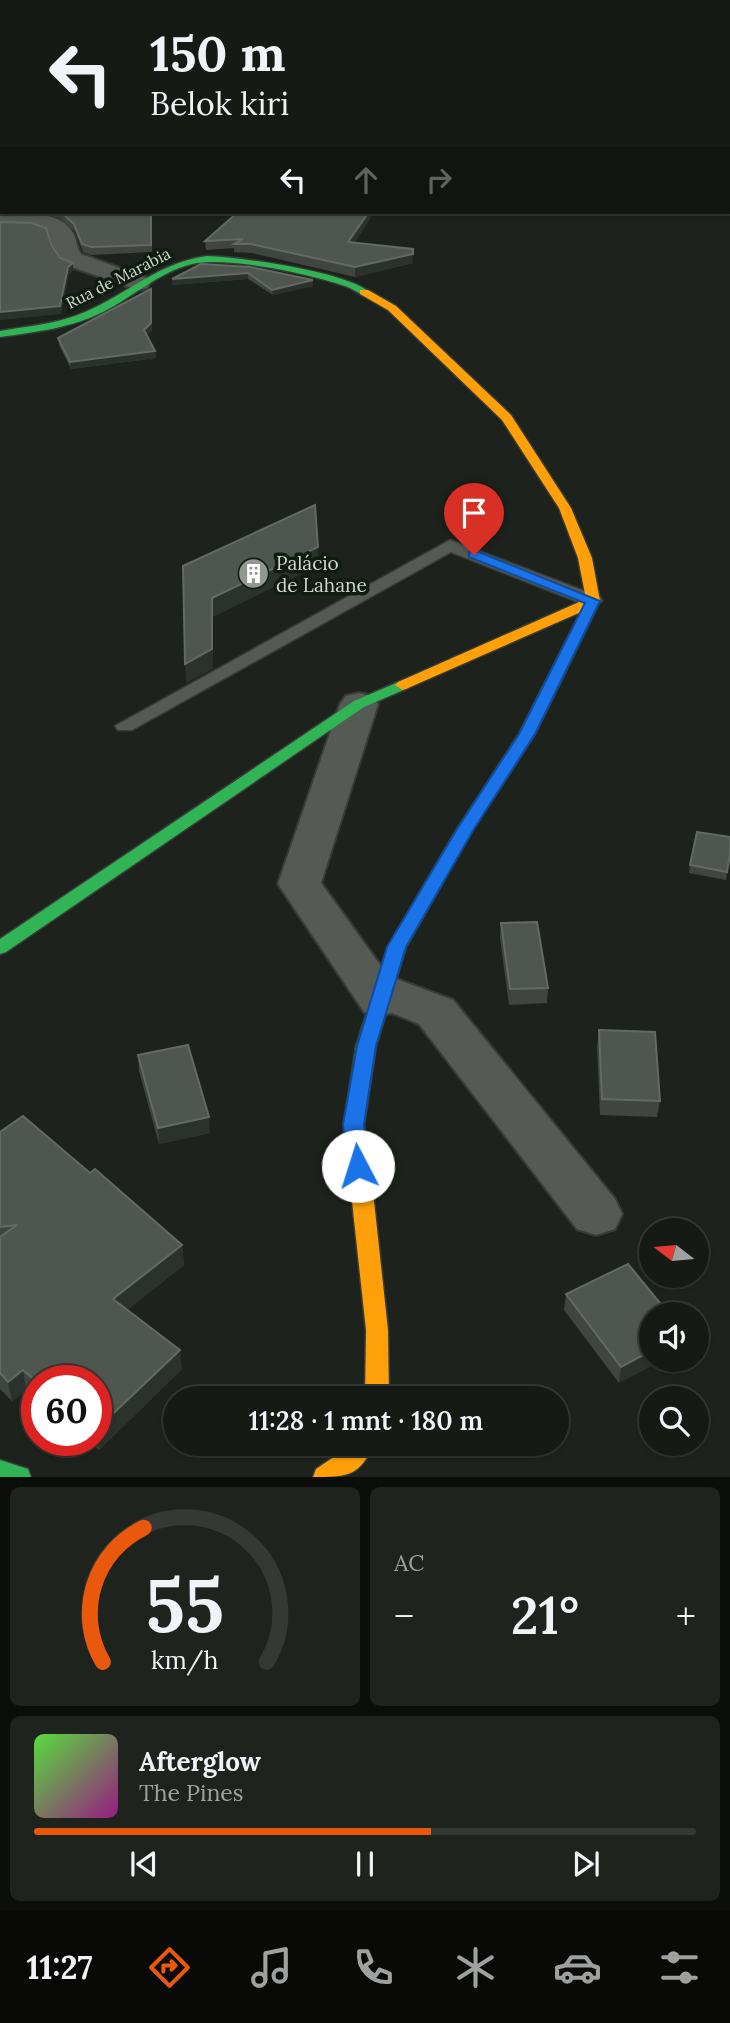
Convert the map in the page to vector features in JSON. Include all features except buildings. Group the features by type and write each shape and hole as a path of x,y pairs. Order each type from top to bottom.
{"main road":[{"name":"Rua de Marabia","path":"0,334 67,323 91,314 138,283 195,260 217,260 334,279 364,291 392,308 508,418 565,508 585,558 593,601"},
{"path":"0,948 359,704 593,601"},
{"path":"377,1386 377,1331 354,1124 366,1046 397,947 465,829 527,734 593,601"},
{"path":"325,1477 356,1456"}],"street":[{"path":"0,220 40,223 54,227 62,234 65,249 72,260 138,283"},
{"path":"359,704 299,884 382,995 436,1012 596,1214"}],"lane":[{"path":"125,726 450,545 593,601"}],"traffic: fast":[{"path":"0,334 78,319 164,271 192,261 207,259 248,262 293,271 350,284 364,292"},
{"path":"0,948 359,704 403,685"},
{"path":"362,1192 354,1124 366,1046 397,947 465,829 505,768"},
{"path":"0,1471 19,1477"}],"traffic: slow":[{"path":"364,292 392,308 507,418 565,508 585,558 593,601 527,734 505,768"},
{"path":"403,685 593,601"},
{"path":"362,1192 377,1330 377,1386"},
{"path":"325,1477 356,1456"}],"place":[{"name":"Palácio de Lahane","path":"253,574"}],"route":[{"path":"358,1166 354,1124 366,1046 397,947 465,829 527,734 593,601 474,555"}]}
